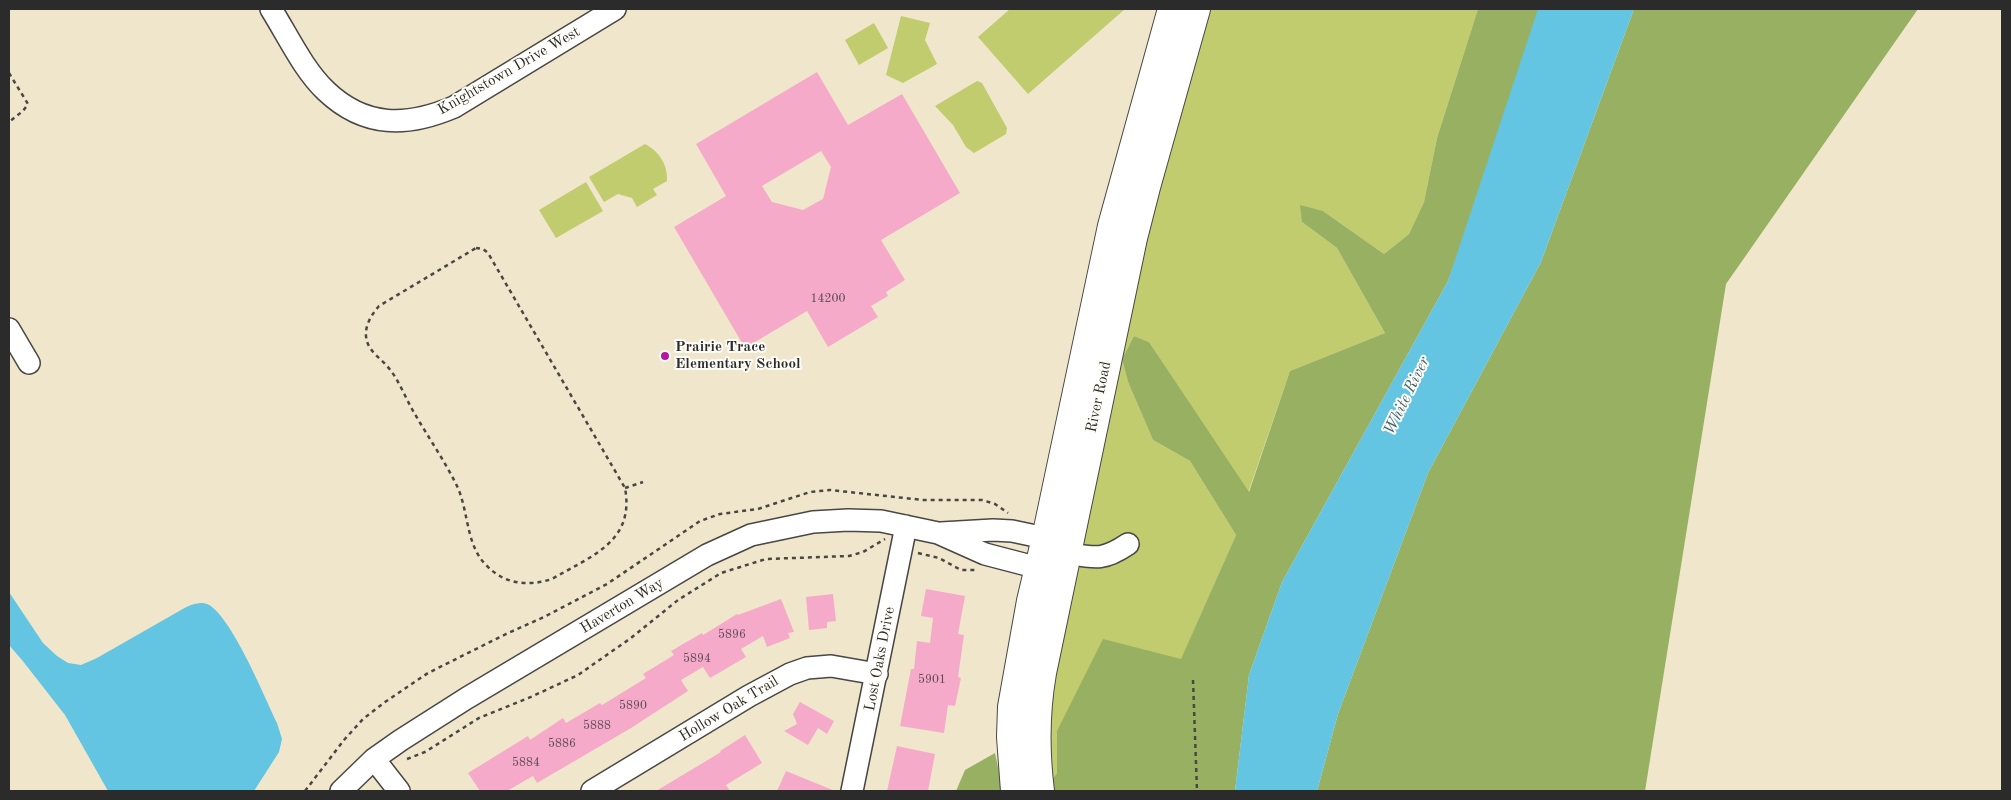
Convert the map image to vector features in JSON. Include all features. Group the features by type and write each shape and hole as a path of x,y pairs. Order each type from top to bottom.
{"main road":[{"name":"River Road","path":"1040,791 1036,755 1036,709 1056,555 1112,226 1172,9"},
{"name":"River Road","path":"1015,791 1011,737 1016,677 1056,555 1146,186 1196,9"}],"street":[{"name":"Knightstown Drive West","path":"271,9 305,64 326,91 352,109 381,120 396,122 414,121 434,116 454,107 614,9"},
{"path":"9,329 29,363"},
{"name":"Haverton Way","path":"341,791 378,765 400,740 467,698 707,555 751,535 813,522 873,521 904,535 992,530 1012,531 1056,555"},
{"name":"Haverton Way","path":"938,533 986,554 1056,555"},
{"name":"Lost Oaks Drive","path":"852,791 904,535"},
{"path":"1056,555 1096,558 1112,554 1128,544"},
{"name":"Hollow Oak Trail","path":"592,791 756,692 790,674 807,668 831,666 877,674"},
{"path":"378,765 399,791"}],"path":[{"path":"9,73 28,104 23,111 9,122"},
{"path":"476,248 483,249 488,253 625,488 627,511 623,526 609,545 552,580 542,583 512,582 493,572 480,558 476,550 456,484 392,373 371,350 368,344 366,328 375,311 387,301 470,251 476,248"},
{"path":"625,488 644,482"},
{"path":"378,765 414,757 479,718 578,675 631,638 678,600 720,573 766,559 849,556 863,552 886,539 904,535 917,548 917,553 938,558 956,568 983,570"},
{"path":"1193,680 1196,791"}],"green space":[{"path":"1010,9 1125,9 1028,94 978,37"},
{"path":"1195,9 1478,9 1437,138 1424,202 1409,234 1384,254 1323,211 1302,222 1337,248 1385,333 1290,371 1248,493 1149,342 1134,336 1122,359 1128,382 1153,440 1190,461 1236,535 1181,660 1057,731 1057,773 1044,791 1035,736"},
{"path":"1478,9 1539,9 1493,159 1448,281 1282,582 1249,675 1235,791 1044,791 1057,773 1057,731 1103,639 1181,659 1236,535 1190,461 1153,440 1128,382 1122,359 1134,336 1149,342 1249,492 1290,371 1385,333 1337,248 1302,222 1300,205 1323,211 1384,254 1409,234 1424,202 1437,138"},
{"path":"1634,9 1918,9 1726,284 1645,791 1317,791 1338,714 1428,473 1541,262"},
{"path":"901,16 930,23 925,40 937,64 903,83 886,75"},
{"path":"874,23 888,48 859,65 845,40"},
{"path":"977,81 982,83 1007,128 1006,134 974,153 966,147 953,125 935,106"},
{"path":"645,144 662,159 666,169 667,181 653,189 657,195 637,207 632,198 618,194 604,202 589,177"},
{"path":"586,182 603,211 556,238 539,210"},
{"path":"995,753 1003,791 956,791 965,770"}],"water":[{"name":"White River","path":"1538,9 1634,9 1541,262 1428,473 1338,714 1317,791 1235,791 1249,675 1282,582 1448,281"},
{"path":"9,592 43,643 68,663 81,665 190,606 204,603 216,611 226,623 246,657 277,723 282,739 279,752 254,791 108,791 65,715 9,645"}],"building":[{"name":"Prairie Trace Elementary School","path":"817,72 848,125 902,94 960,193 881,240 905,280 886,292 888,296 871,306 878,317 828,347 807,311 745,348 674,227 726,196 696,144","holes":["821,151 831,167 823,199 803,210 772,202 762,186"]},
{"path":"926,589 965,596 958,634 964,635 958,677 961,678 955,706 948,705 944,733 900,726 911,669 914,669 917,641 930,643 933,618 921,616"},
{"path":"833,594 836,621 827,622 827,628 809,630 806,597"},
{"path":"781,599 794,632 788,633 790,638 767,647 763,636 741,649 746,657 710,678 703,667 681,680 688,691 631,728 537,783 533,776 507,791 480,791 468,773 528,736 530,740 563,718 566,723 600,703 602,705 646,678 643,674 674,655 671,651 702,633 703,635 737,614"},
{"path":"800,702 834,721 827,734 818,728 808,745 784,731 797,724 793,714"},
{"path":"745,735 762,763 726,785 730,791 656,791 721,752"},
{"path":"897,746 935,754 928,791 887,791"},
{"path":"786,771 835,791 777,791"}],"place":[{"name":"Prairie Trace Elementary School","path":"665,356"}]}
